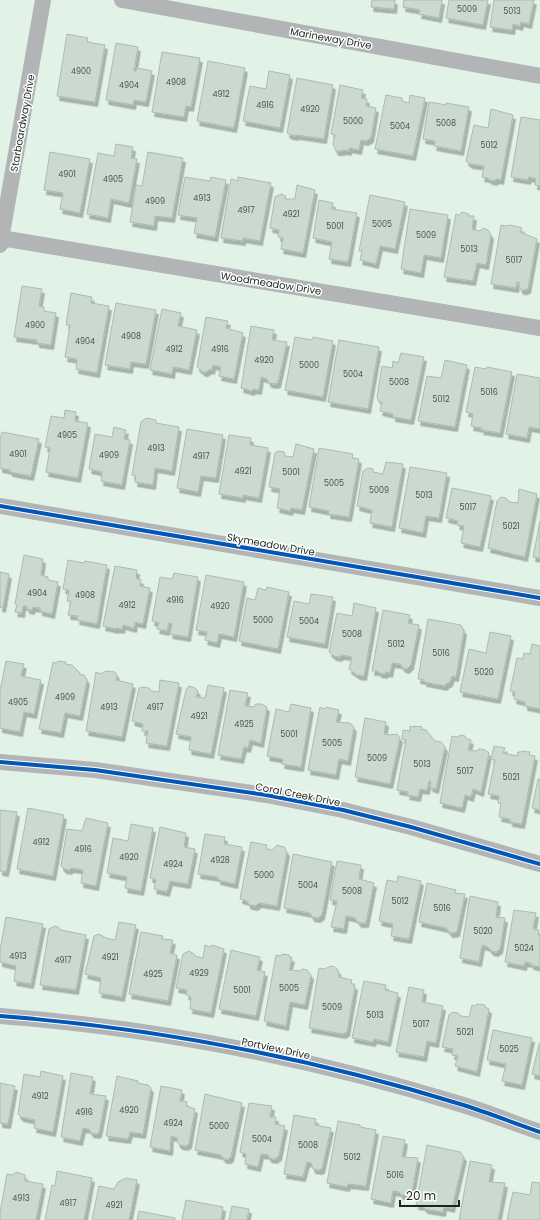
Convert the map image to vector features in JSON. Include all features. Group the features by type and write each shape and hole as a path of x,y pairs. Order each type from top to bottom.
{"street":[{"name":"Starboardway Drive","path":"1,242 43,0"},
{"name":"Marineway Drive","path":"122,0 540,76"},
{"name":"Woodmeadow Drive","path":"1,242 540,328"},
{"name":"Skymeadow Drive","path":"0,506 540,598"},
{"name":"Coral Creek Drive","path":"0,762 94,770 266,795 343,810 403,825 540,864"},
{"name":"Portview Drive","path":"0,1016 54,1020 136,1031 240,1048 387,1083 461,1104 540,1132"}],"building":[{"path":"372,0 395,0 394,9 371,7"},
{"path":"404,0 442,0 439,18 419,14 420,10 403,7"},
{"path":"449,0 488,0 483,25 446,18"},
{"path":"494,0 534,0 529,24 521,22 520,26 513,24 512,30 490,27"},
{"path":"67,34 88,38 87,42 105,45 95,102 57,96"},
{"path":"116,43 138,47 134,71 136,71 137,68 152,71 146,102 134,100 133,105 106,100"},
{"path":"162,52 200,58 191,107 186,106 184,117 152,112"},
{"path":"208,61 245,68 234,128 197,121"},
{"path":"269,71 290,75 280,128 243,121 250,86 266,89"},
{"path":"297,78 333,85 324,139 296,136 287,133"},
{"path":"340,85 363,90 361,98 367,99 366,106 376,108 371,138 366,141 361,140 359,150 349,148 349,151 336,151 333,144 335,135 331,134"},
{"path":"386,95 402,98 402,101 409,103 410,95 425,98 413,156 375,149"},
{"path":"429,102 469,107 461,151 434,146 435,141 423,139"},
{"path":"491,109 513,115 501,180 496,179 495,181 482,177 484,166 470,164 466,161 474,125 488,128"},
{"path":"521,117 540,120 540,186 535,185 536,179 529,177 528,180 511,177"},
{"path":"116,144 133,147 131,158 137,159 129,203 111,199 108,218 87,214 98,153 114,156"},
{"path":"50,152 90,159 80,213 60,209 63,193 44,190"},
{"path":"148,152 183,158 172,218 155,216 154,226 130,222 136,185 142,186"},
{"path":"185,177 210,181 211,177 226,180 215,237 194,233 197,218 178,215"},
{"path":"238,177 271,183 260,241 243,238 243,241 221,238 231,179 238,181"},
{"path":"297,185 315,190 303,253 281,249 283,238 278,237 279,230 270,228 275,197 281,194 286,196 285,199 295,199"},
{"path":"370,195 405,202 395,249 380,246 376,264 360,260 362,251 359,251"},
{"path":"319,200 333,203 332,209 357,213 348,262 329,259 332,242 313,238"},
{"path":"410,209 448,215 441,258 424,255 421,273 401,269"},
{"path":"462,212 469,214 469,216 474,216 472,229 480,231 483,228 488,230 491,235 486,265 477,263 473,281 444,277 456,214 459,215"},
{"path":"501,225 510,225 522,228 520,232 537,239 528,289 521,290 519,282 517,282 516,288 491,284"},
{"path":"22,286 42,289 39,306 44,307 44,311 56,313 51,345 37,343 37,340 14,337"},
{"path":"71,293 92,297 91,303 109,306 97,373 76,369 77,359 65,357 70,325 66,325"},
{"path":"116,303 156,310 146,364 131,362 130,369 105,365"},
{"path":"162,309 181,313 178,326 197,330 189,370 173,367 172,374 150,370"},
{"path":"206,317 228,321 226,328 243,333 234,379 219,376 221,367 213,365 212,370 210,369 203,372 197,367"},
{"path":"251,326 274,330 272,340 287,342 278,383 269,383 267,379 261,377 259,390 253,389 252,391 241,388"},
{"path":"295,337 312,340 313,337 333,341 323,397 285,390"},
{"path":"339,340 379,347 368,409 328,402"},
{"path":"401,353 424,357 411,420 393,417 393,414 380,411 382,402 379,402 377,397 382,366 392,368 393,361 398,363"},
{"path":"445,360 467,365 455,427 418,421 427,376 441,378"},
{"path":"475,367 486,369 487,367 512,372 500,433 481,430 482,428 471,426 473,414 466,412"},
{"path":"517,374 540,378 540,429 529,427 527,438 506,434"},
{"path":"65,410 76,412 75,421 88,423 78,478 46,472 50,448 45,447 51,416 64,418"},
{"path":"146,418 156,420 156,423 179,427 172,471 155,468 153,485 135,482 136,476 132,475 141,422"},
{"path":"114,427 126,430 124,439 130,440 122,485 101,481 102,472 89,469 95,434 112,437"},
{"path":"187,429 223,435 216,478 201,476 198,492 177,488"},
{"path":"2,432 39,439 31,476 10,472 10,470 0,468 0,439"},
{"path":"229,435 251,438 250,445 268,448 259,498 243,495 243,498 219,494"},
{"path":"296,444 314,449 302,510 291,508 290,511 277,508 280,489 269,487 275,453 278,451 284,452 285,456 293,457"},
{"path":"319,448 353,454 352,458 359,459 349,517 328,514 329,511 309,507"},
{"path":"386,462 403,464 392,527 370,523 372,510 357,506 363,471 368,468 373,469 373,472 383,474"},
{"path":"410,467 447,473 439,518 426,516 423,533 399,528"},
{"path":"452,488 491,496 480,547 461,543 464,526 457,525 458,521 446,518"},
{"path":"519,489 537,494 525,557 488,548 497,501 501,497 506,498 509,502 518,503"},
{"path":"540,521 540,558 533,557"},
{"path":"24,555 43,559 41,575 48,577 48,580 58,582 52,614 40,611 40,608 33,607 32,610 27,609 27,606 23,606 22,613 15,612 17,605 15,604"},
{"path":"68,560 107,565 97,624 77,620 78,616 68,615 71,601 67,601 69,590 63,589"},
{"path":"115,566 137,570 136,578 141,580 140,586 150,588 143,624 135,622 134,628 123,625 122,629 103,626"},
{"path":"0,572 9,574 3,608 0,607"},
{"path":"174,573 198,577 188,637 170,634 172,624 169,623 167,631 157,629 159,623 152,621 160,577 172,579"},
{"path":"206,575 244,582 234,637 219,634 217,643 205,640 207,632 196,630"},
{"path":"267,587 289,592 278,649 239,641 247,598 255,600 258,588 266,590"},
{"path":"311,594 333,597 325,644 287,637 294,601 309,604"},
{"path":"354,603 376,608 364,676 357,675 349,669 352,657 342,655 339,657 334,656 329,652 337,613 352,616"},
{"path":"383,610 410,615 408,623 419,625 411,665 407,669 403,668 400,664 392,663 390,673 386,672 385,674 379,673 378,671 372,671"},
{"path":"428,619 461,625 464,631 456,677 452,676 450,682 445,686 424,682 424,680 418,679"},
{"path":"490,632 511,636 498,699 460,692 469,649 486,653"},
{"path":"532,644 540,646 540,709 525,706 525,702 514,699 515,692 510,691 517,658 523,659 524,653 530,654"},
{"path":"6,661 24,664 21,676 41,680 34,714 24,712 20,732 0,728 0,691"},
{"path":"58,661 66,662 65,664 72,665 80,673 80,675 84,675 87,680 80,716 65,713 61,733 39,729 53,662 56,663"},
{"path":"106,671 115,672 117,675 116,680 133,684 122,737 86,731 96,672 101,674"},
{"path":"160,680 179,683 167,746 146,743 148,731 142,731 143,724 132,721 139,688 149,688 151,691 159,692"},
{"path":"208,685 224,688 211,754 189,750 191,737 176,734 186,690 189,686 195,688 198,691 196,697 205,698"},
{"path":"230,690 248,693 245,706 253,707 256,704 262,704 267,707 261,743 250,740 248,748 244,747 241,759 218,755"},
{"path":"291,704 311,708 301,767 282,764 283,759 267,756 276,709 289,712"},
{"path":"320,707 324,709 326,707 339,710 336,722 350,723 354,727 348,761 339,759 336,775 308,770"},
{"path":"365,718 386,722 384,734 397,734 400,738 390,784 355,777"},
{"path":"410,726 422,727 421,729 426,730 435,741 441,742 445,747 436,789 430,787 431,781 429,781 427,790 420,789 418,797 407,795 408,792 397,790 406,740 402,739 403,730 410,731"},
{"path":"460,735 471,740 468,750 476,751 479,749 485,750 489,753 481,792 473,789 471,797 465,795 462,808 440,803 452,736 458,737"},
{"path":"494,746 505,748 503,753 517,756 518,752 522,751 530,752 529,755 535,756 522,824 510,822 510,819 499,817 501,803 498,803 499,796 488,794 495,760 491,759"},
{"path":"538,779 540,779 540,810 532,808"},
{"path":"28,808 64,815 53,876 17,869"},
{"path":"0,810 17,812 6,872 0,871"},
{"path":"86,818 108,823 96,886 81,883 83,870 72,868 69,870 64,869 61,866 67,829 82,831"},
{"path":"131,824 153,828 141,891 125,888 127,877 107,873 113,838 128,841"},
{"path":"160,827 186,833 184,847 195,849 188,884 170,881 167,892 154,889 156,879 150,878"},
{"path":"205,834 225,837 224,844 242,847 235,884 218,880 218,877 198,874"},
{"path":"251,842 267,845 266,849 272,850 277,845 284,847 287,852 277,906 259,903 256,906 249,905 247,901 240,899"},
{"path":"293,854 332,862 322,915 318,918 312,917 310,913 284,908"},
{"path":"337,861 361,865 359,879 374,883 366,923 359,923 355,918 346,916 344,929 331,927 337,901 330,900"},
{"path":"398,876 421,881 409,939 391,936 393,924 379,921 387,880 397,882"},
{"path":"427,883 456,890 455,893 465,894 457,932 450,933 446,928 419,922"},
{"path":"470,896 498,902 496,917 505,918 500,949 496,952 491,951 488,947 482,945 479,962 460,958"},
{"path":"514,910 536,913 533,929 539,930 538,935 540,935 540,967 525,962 524,966 505,962"},
{"path":"6,917 43,924 31,984 14,981 16,966 0,962 0,950"},
{"path":"119,922 136,925 122,997 99,993 101,978 85,974 94,936 99,934 106,938 115,940"},
{"path":"55,926 61,930 86,935 76,990 40,985 49,929"},
{"path":"141,932 163,936 162,939 173,940 170,953 177,955 168,1001 129,994"},
{"path":"205,945 210,947 212,945 224,949 211,1013 190,1009 191,997 186,995 187,990 176,988 183,954 189,951 195,956 203,958"},
{"path":"231,950 260,957 257,970 265,972 256,1016 219,1009"},
{"path":"282,954 289,955 290,958 292,957 289,970 307,970 311,975 305,1005 290,1002 286,1026 264,1021 276,955 281,956"},
{"path":"333,966 338,970 339,977 352,980 351,983 355,986 347,1032 343,1034 309,1028 319,968 325,969"},
{"path":"364,981 386,985 385,990 398,993 388,1042 374,1039 373,1042 352,1038"},
{"path":"409,987 424,990 422,1002 443,1006 436,1043 427,1041 424,1057 396,1052"},
{"path":"477,1004 485,1005 485,1007 489,1009 477,1072 455,1066 458,1056 452,1055 453,1049 442,1047 449,1015 453,1012 458,1013 461,1016 469,1017 472,1005 475,1006"},
{"path":"493,1030 532,1038 522,1085 502,1081 506,1064 487,1060"},
{"path":"540,1043 540,1076 532,1074"},
{"path":"41,1071 63,1076 53,1132 34,1128 35,1120 21,1117 18,1114 24,1074 40,1077"},
{"path":"71,1073 93,1077 90,1094 106,1096 99,1133 91,1133 89,1129 83,1128 80,1141 61,1137"},
{"path":"117,1076 138,1081 137,1083 148,1085 151,1088 143,1134 130,1132 128,1139 106,1136"},
{"path":"0,1083 15,1086 8,1124 0,1123"},
{"path":"161,1086 182,1090 180,1101 187,1102 186,1106 195,1109 189,1144 186,1146 180,1145 177,1142 178,1138 171,1136 170,1151 150,1147"},
{"path":"205,1094 242,1103 231,1157 229,1159 224,1159 221,1155 195,1150"},
{"path":"249,1103 272,1106 270,1117 276,1117 275,1124 285,1126 279,1156 275,1159 269,1158 268,1155 261,1154 258,1167 245,1164 246,1154 240,1152"},
{"path":"294,1115 316,1119 315,1125 331,1128 322,1169 313,1169 311,1163 307,1162 303,1177 284,1174"},
{"path":"338,1121 376,1130 366,1186 348,1184 347,1187 327,1183"},
{"path":"383,1136 405,1140 402,1157 418,1158 412,1192 407,1195 401,1195 399,1192 393,1191 391,1203 371,1199"},
{"path":"427,1145 460,1152 464,1157 452,1208 444,1206 443,1212 425,1209 423,1206 416,1205"},
{"path":"470,1161 492,1165 489,1182 505,1183 498,1220 459,1220"},
{"path":"57,1171 92,1178 84,1220 45,1220 52,1185 55,1186"},
{"path":"16,1172 25,1175 25,1181 43,1184 36,1220 0,1220 0,1212 7,1174 12,1175"},
{"path":"126,1178 137,1180 129,1220 92,1220 99,1186 114,1189 118,1182"},
{"path":"532,1182 540,1183 540,1220 507,1220 513,1192 530,1195"},
{"path":"186,1200 223,1207 221,1220 182,1220"},
{"path":"232,1206 249,1209 247,1220 229,1220"},
{"path":"139,1211 175,1218 175,1220 137,1220"}],"cycle path":[{"path":"0,506 540,598"},
{"path":"0,762 95,770 266,795 343,810 411,827 540,864"},
{"path":"0,1016 117,1028 233,1047 290,1059 404,1088 470,1107 540,1132"}]}
